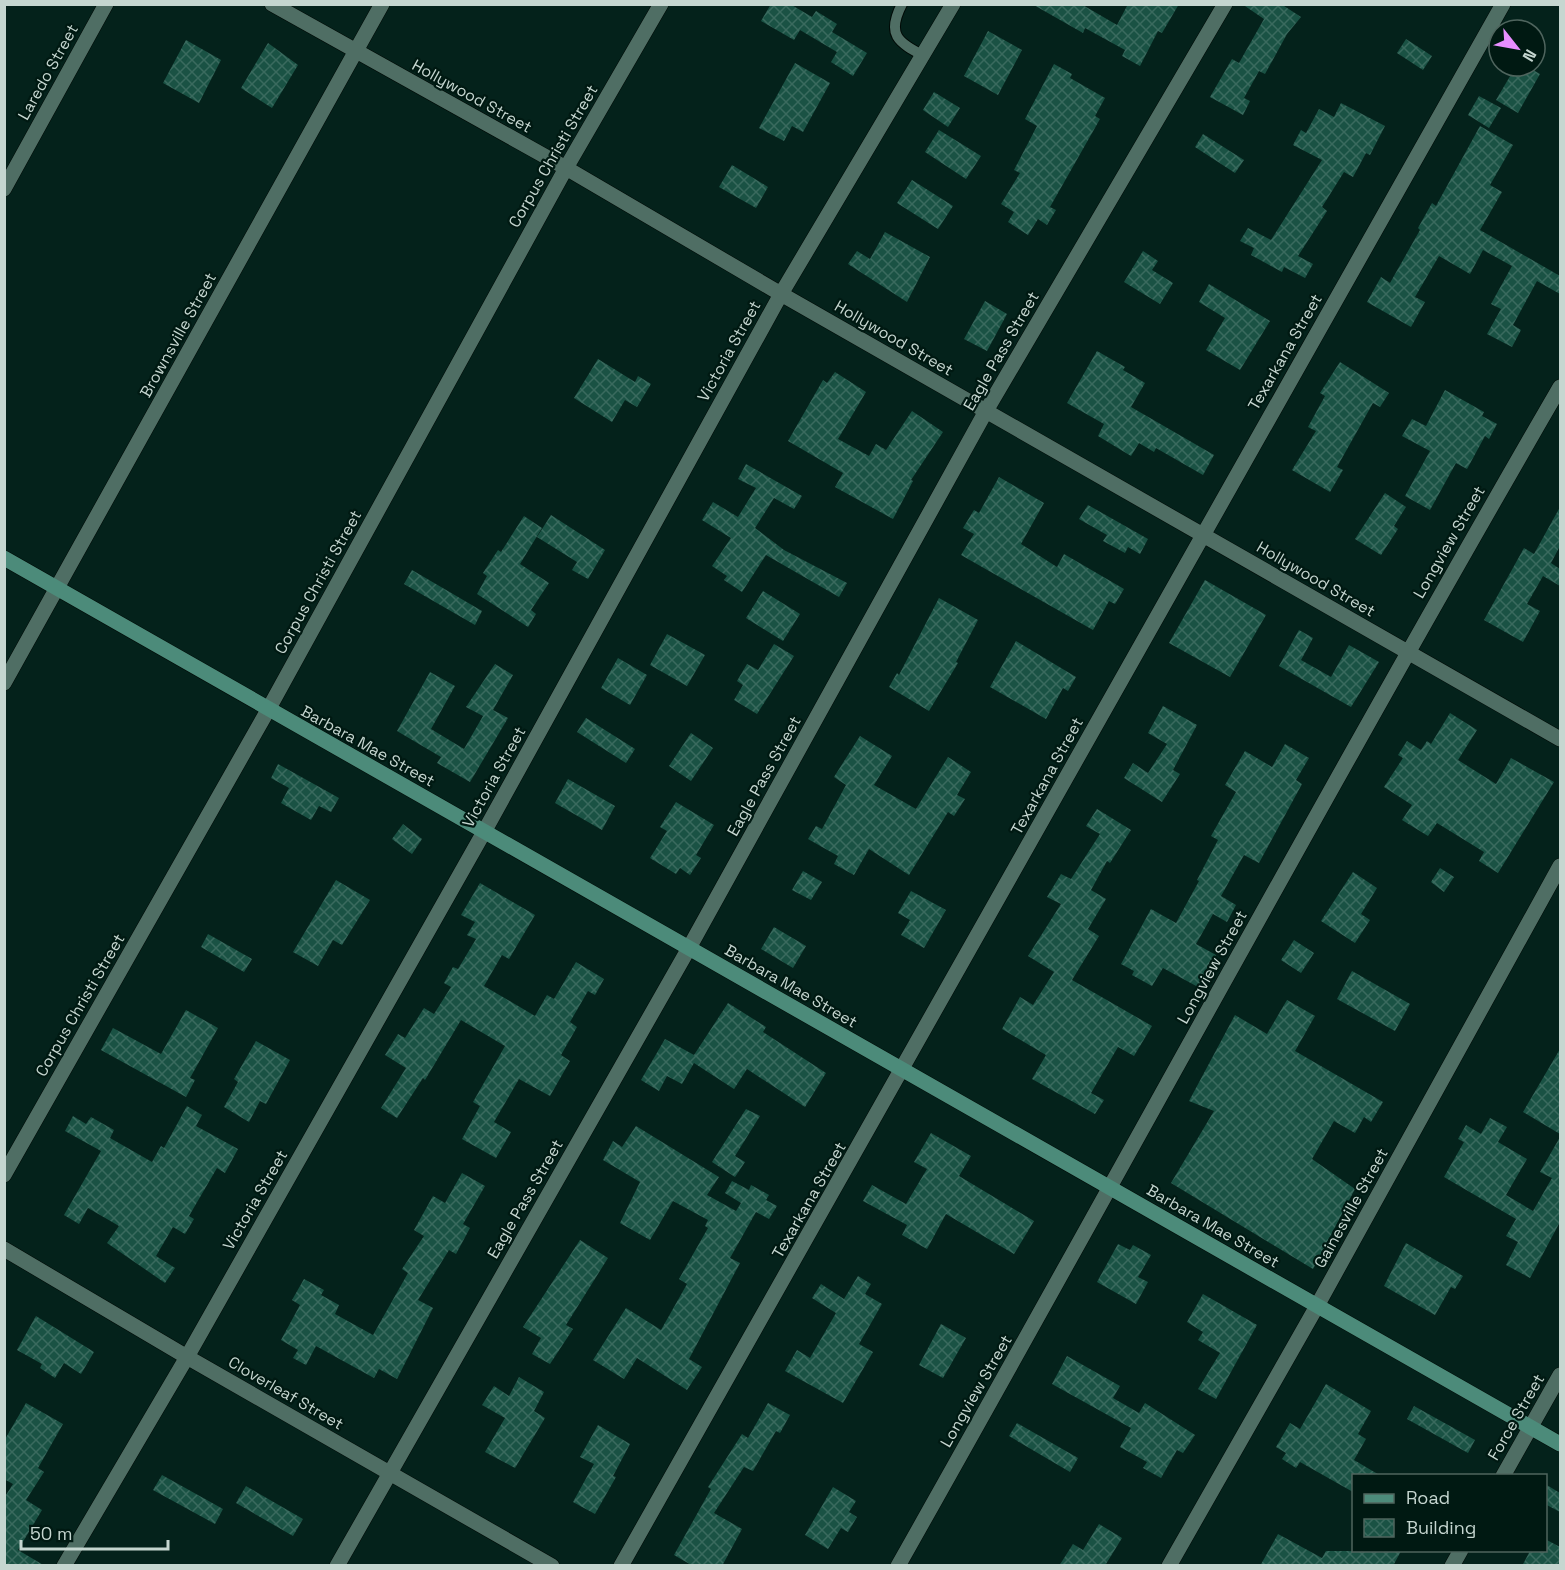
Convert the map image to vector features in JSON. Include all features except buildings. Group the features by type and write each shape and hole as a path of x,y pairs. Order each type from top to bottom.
{"street":[{"name":"Laredo Street","path":"4,189 106,4"},
{"name":"Hollywood Street","path":"272,4 566,168 781,294 1560,739"},
{"name":"Brownsville Street","path":"4,683 382,4"},
{"name":"Corpus Christi Street","path":"4,1175 268,710 566,168 661,4"},
{"name":"Victoria Street","path":"64,1566 187,1357 484,832 781,294 953,4"},
{"name":"Eagle Pass Street","path":"337,1566 689,948 986,411 1225,4"},
{"name":"Texarkana Street","path":"621,1566 904,1071 1202,534 1503,4"},
{"name":"Longview Street","path":"898,1566 1111,1189 1407,651 1560,387"},
{"name":"Barbara Mae Street","path":"4,558 1560,1444"},
{"name":"Gainesville Street","path":"1169,1566 1317,1306 1560,866"},
{"name":"Cloverleaf Street","path":"4,1249 187,1357 552,1566"},
{"name":"Force Street","path":"1504,1474 1560,1375"},
{"path":"1452,1566 1460,1552"}],"lane":[{"path":"902,4 895,18 894,29 898,40 924,56"}]}
